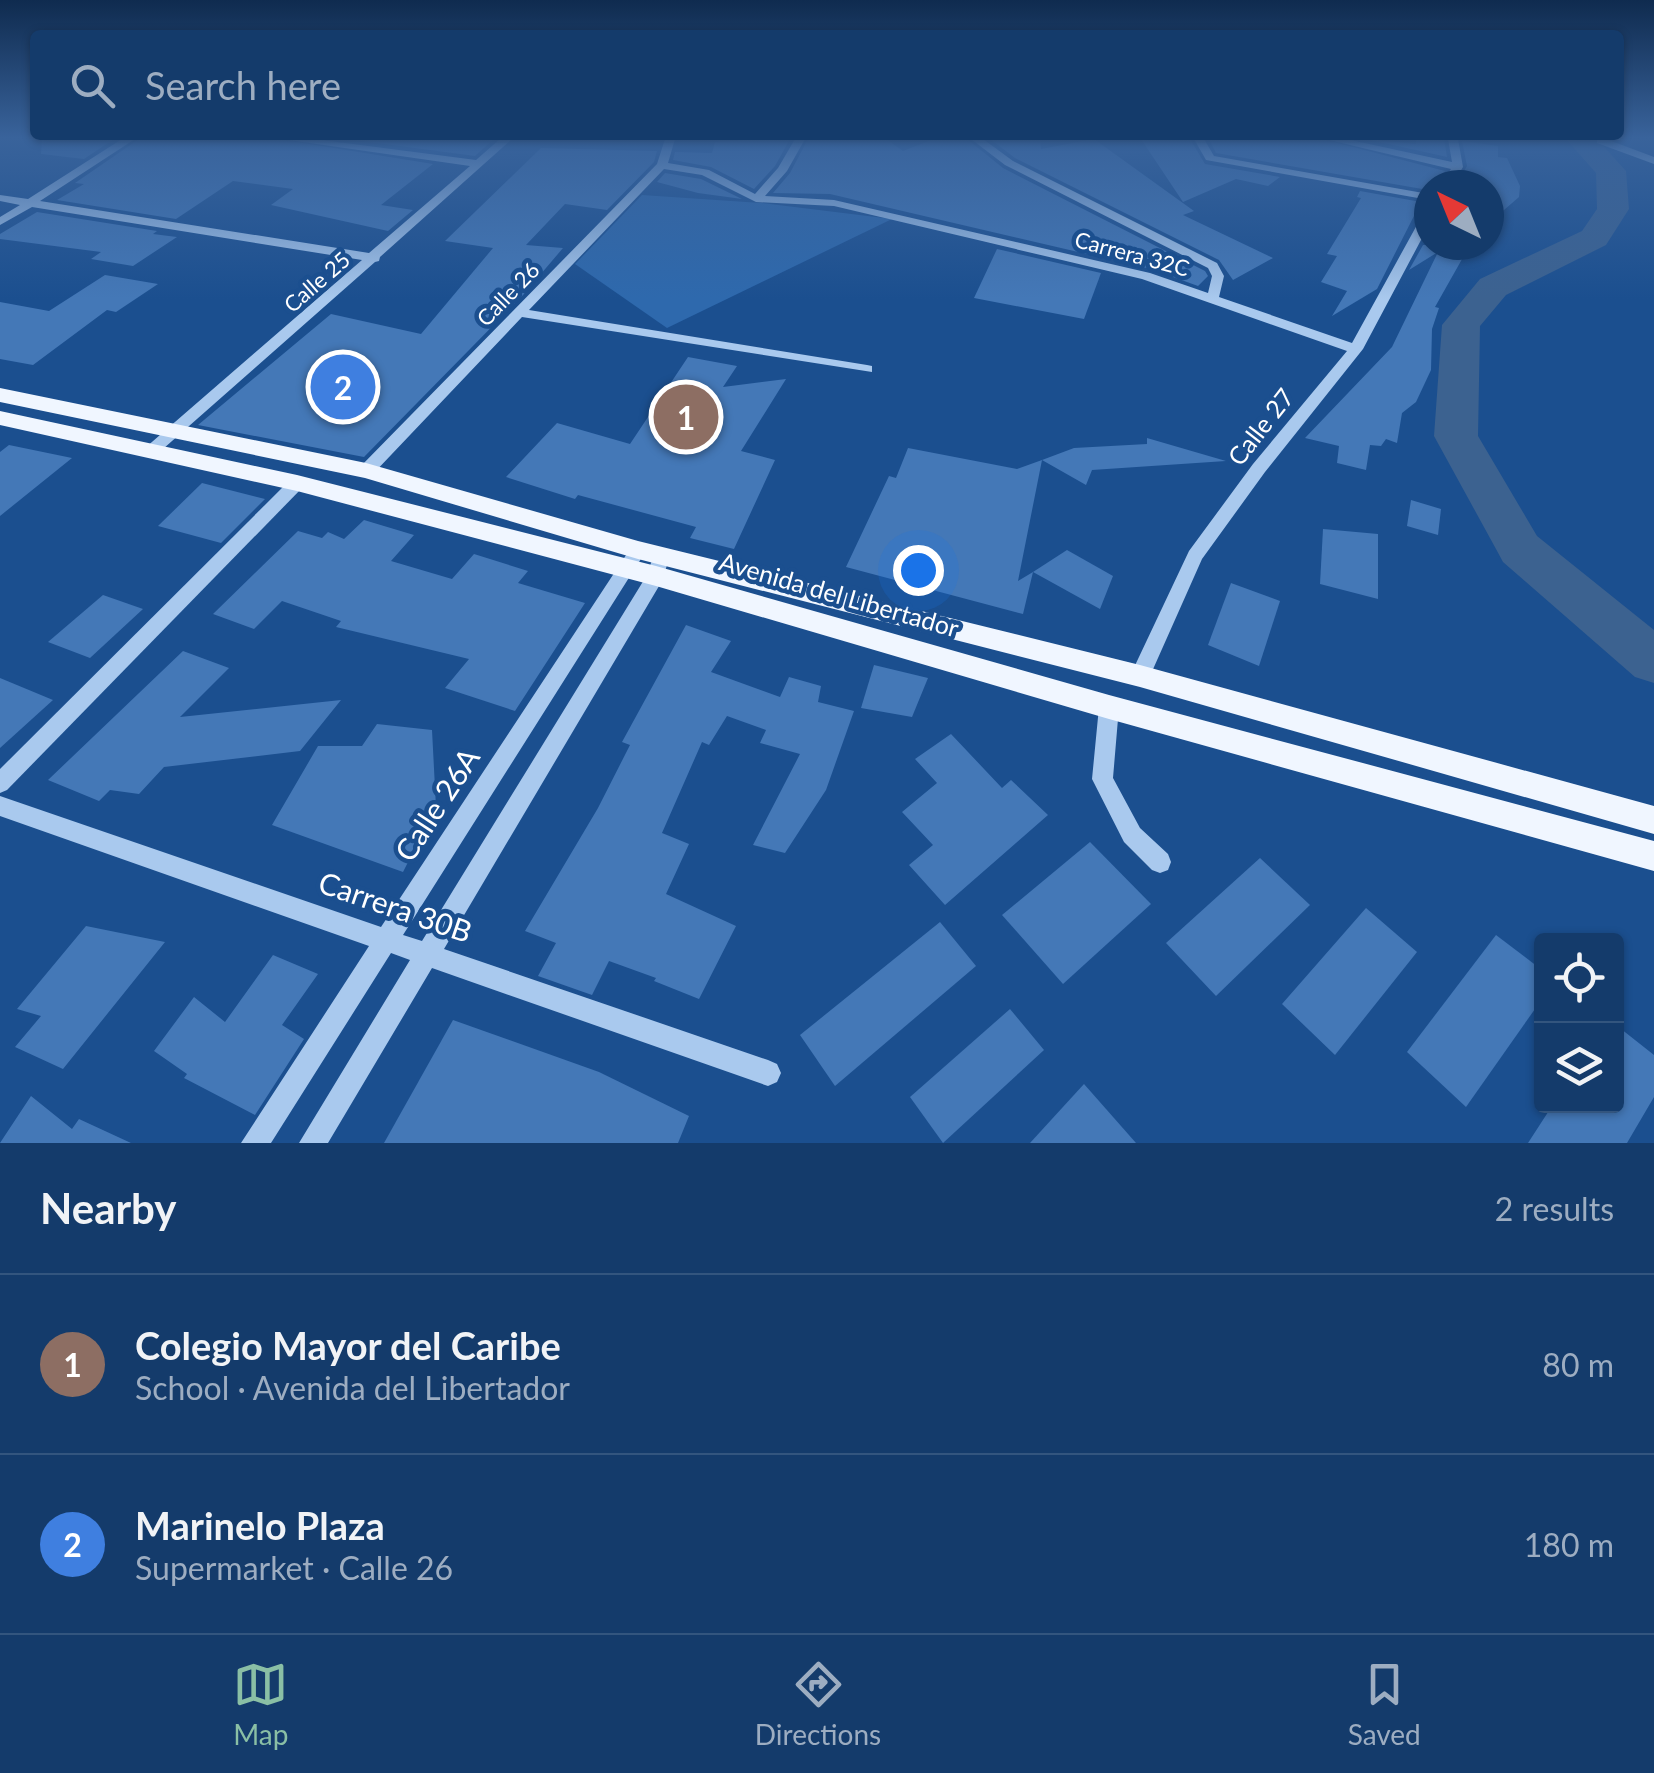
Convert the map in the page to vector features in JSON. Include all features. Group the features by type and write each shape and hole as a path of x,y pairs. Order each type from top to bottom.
{"main road":[{"name":"Avenida del Libertador","path":"0,395 366,471 645,563 1109,707 1654,856"},
{"name":"Avenida del Libertador","path":"0,418 1140,676 1654,820"}],"street":[{"path":"0,222 47,192"},
{"name":"Calle 25","path":"150,452 448,192"},
{"name":"Calle 26","path":"366,471 636,192"},
{"name":"Carrera 32C","path":"743,192 756,199 834,203 888,214 1146,276 1356,348"},
{"path":"756,199 762,192"},
{"path":"1067,192 1213,266 1218,276 1214,298"},
{"path":"0,198 375,258"},
{"name":"Calle 27","path":"1140,676 1196,556 1259,468 1356,348 1414,242"},
{"path":"522,313 867,368"},
{"path":"0,783 297,483"},
{"path":"312,1143 426,954 645,563"},
{"name":"Calle 26A","path":"255,1143 385,939 645,563"},
{"path":"1109,707 1102,779 1132,835 1160,862"},
{"name":"Carrera 30B","path":"0,806 768,1073"}],"shaded area":[{"path":"642,195 761,203 892,219 667,328 575,264"}],"building":[{"path":"70,192 216,192 176,219 57,200"},
{"path":"288,192 397,192 381,205 413,210 388,231 271,205"},
{"path":"495,192 624,192 607,210 565,204 526,245 563,248 523,295 364,457 198,425 331,314 421,334 493,248 445,241"},
{"path":"728,192 742,199 698,193"},
{"path":"1051,192 1205,271 1208,276 1198,286 1151,269 830,194 773,193"},
{"path":"1084,192 1168,192 1194,211 1183,215 1273,258 1233,280 1219,260"},
{"path":"1177,192 1205,192 1183,202"},
{"path":"1359,192 1367,192 1414,201 1414,216 1377,289 1332,316 1347,291 1321,282 1337,256 1327,254 1361,198 1357,197"},
{"path":"1504,192 1519,192 1504,210"},
{"path":"37,212 177,237 133,266 91,259 101,252 0,239 0,234"},
{"path":"997,249 1101,273 1084,319 974,298"},
{"path":"1434,260 1462,260 1435,307 1439,308 1432,329 1431,370 1416,402 1402,413 1397,443 1386,439 1381,446 1370,445 1366,470 1337,463 1339,446 1305,438 1392,347"},
{"path":"105,275 158,284 116,312 107,310 33,365 0,359 0,302 49,311"},
{"path":"688,357 737,366 723,387 786,379 741,451 775,460 734,549 690,538 696,527 578,495 575,499 506,477 557,423 630,444"},
{"path":"1147,438 1226,461 1092,470 1086,485 1042,460 1074,448 1147,444"},
{"path":"9,445 72,458 0,516 0,452"},
{"path":"908,448 1017,469 1042,460 1018,581 1033,572 1023,614 846,567 889,476 896,478"},
{"path":"202,483 265,499 221,543 158,526"},
{"path":"1411,500 1441,509 1438,535 1407,526"},
{"path":"364,520 414,535 391,561 452,579 474,554 528,571 518,583 585,603 515,711 445,688 469,659 336,627 341,621 282,601 254,629 213,614 298,531 322,538 328,532 344,539"},
{"path":"1323,529 1378,534 1378,599 1320,584"},
{"path":"1067,550 1113,576 1100,609 1033,572"},
{"path":"1231,583 1280,601 1259,666 1208,645"},
{"path":"103,595 143,609 90,658 48,642"},
{"path":"686,625 731,641 711,672 780,697 789,677 821,686 818,702 854,711 826,790 785,853 753,845 800,754 760,743 766,730 727,716 709,745 702,742 662,833 689,844 666,894 736,926 699,999 609,961 592,995 538,976 556,943 525,931 598,808 630,745 622,742"},
{"path":"183,651 229,668 180,717 341,700 300,751 164,767 139,794 110,790 99,801 48,780"},
{"path":"874,665 928,678 912,717 861,708"},
{"path":"0,678 53,700 0,748"},
{"path":"377,724 432,730 436,807 403,872 272,825 318,746 362,746"},
{"path":"951,734 1002,788 1011,780 1048,815 945,905 909,865 933,845 902,812 937,783 915,759"},
{"path":"1090,842 1151,904 1063,984 1002,915"},
{"path":"1260,858 1310,905 1216,996 1166,943"},
{"path":"1366,908 1417,952 1335,1055 1282,1004"},
{"path":"940,922 976,966 835,1086 800,1035"},
{"path":"86,926 165,942 63,1069 15,1047 41,1016 17,1009"},
{"path":"1496,935 1534,964 1534,1010 1466,1107 1407,1052"},
{"path":"273,955 318,974 282,1025 304,1039 255,1115 184,1078 187,1074 154,1051 194,997 225,1022"},
{"path":"1010,1009 1044,1050 943,1143 910,1097"},
{"path":"453,1020 599,1072 689,1116 678,1143 384,1143"},
{"path":"1624,1031 1654,1055 1654,1097 1627,1143 1528,1143 1547,1113 1624,1113"},
{"path":"1084,1084 1136,1143 1030,1143"},
{"path":"31,1096 72,1129 79,1119 131,1143 0,1143"}],"waterway":[{"path":"1612,192 1613,209 1594,238 1493,287 1461,325 1456,436 1520,549 1654,661"}],"place":[{"name":"Marinelo Plaza","path":"343,387"},
{"name":"Colegio Mayor del Caribe","path":"686,417"}]}
